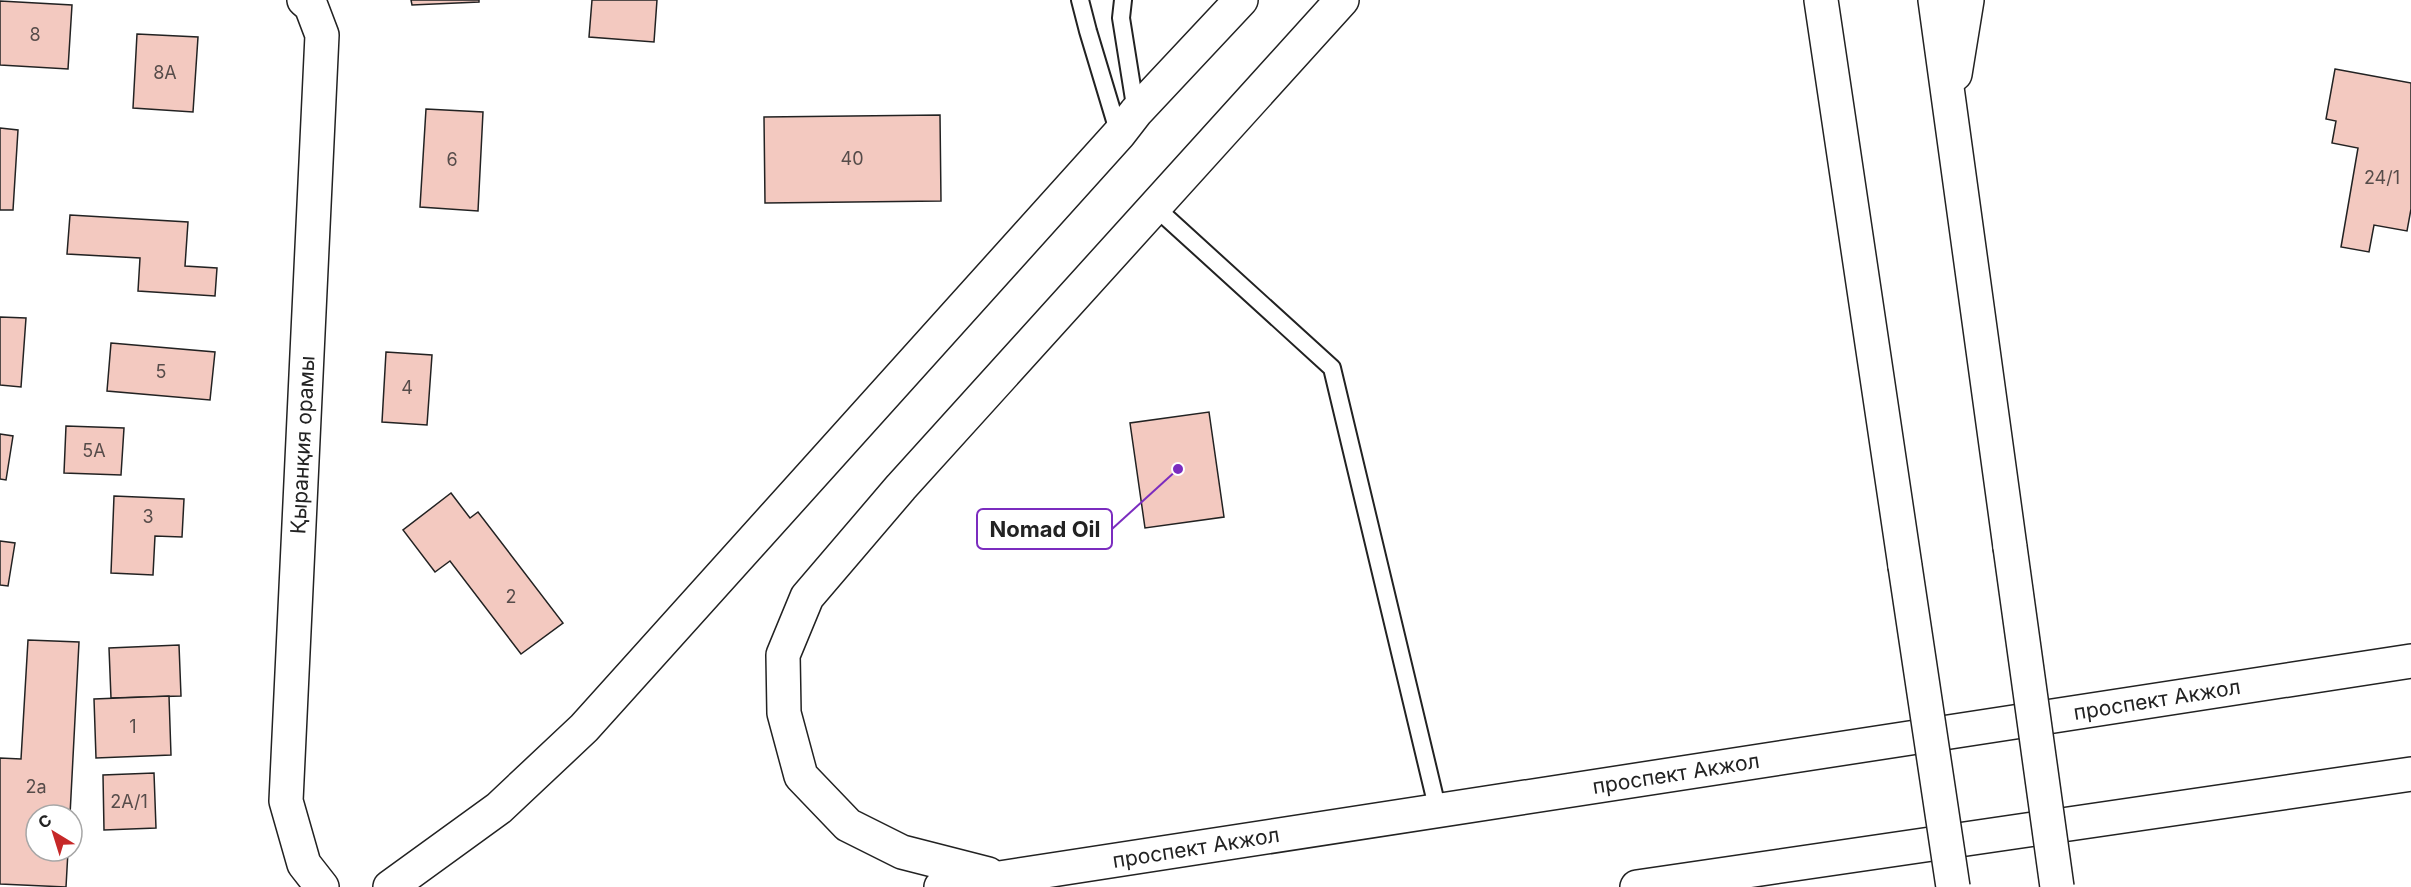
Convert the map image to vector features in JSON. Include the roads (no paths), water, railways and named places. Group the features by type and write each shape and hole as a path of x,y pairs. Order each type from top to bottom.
{"main road":[{"name":"Қыранқия орамы","path":"304,0 311,6 322,35 286,801 304,864 322,887"},
{"path":"390,887 499,808 584,728 1241,0"},
{"path":"1005,878 902,852 848,825 801,776 784,713 783,656 807,597 850,545 1342,0"},
{"path":"1804,0 1829,59"},
{"path":"1821,0 1953,887"},
{"path":"1935,0 2057,887"},
{"path":"1950,108 1967,0"},
{"name":"проспект Акжол","path":"941,887 2411,661"},
{"path":"1637,887 2411,774"}],"lane":[{"path":"1080,0 1088,31 1128,123"},
{"path":"1123,0 1121,18 1128,123"},
{"path":"1155,207 1332,368 1438,811"}],"place":[{"name":"Nomad Oil","path":"1178,469"}]}
